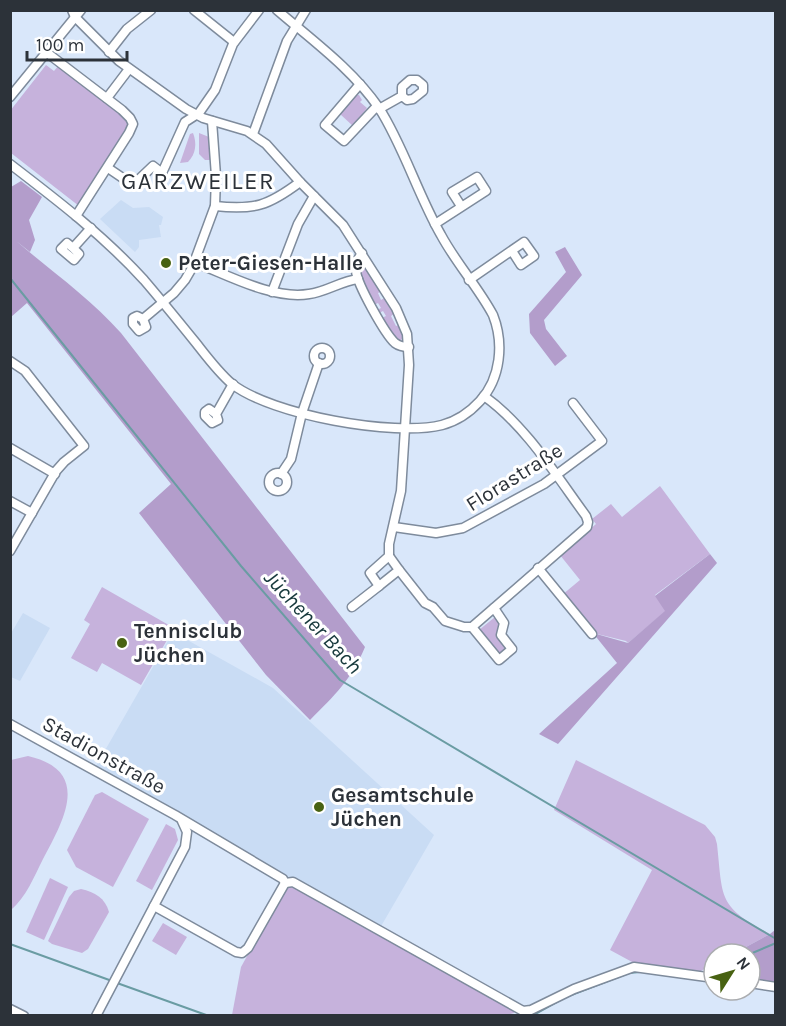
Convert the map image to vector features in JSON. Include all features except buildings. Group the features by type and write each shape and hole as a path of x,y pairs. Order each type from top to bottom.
{"street":[{"path":"109,52 125,31 151,10"},
{"path":"194,10 234,42"},
{"path":"108,168 133,185 153,166 162,173 185,122 197,115 219,84 234,42 259,10"},
{"path":"10,164 91,228 123,258 233,384 270,404 354,424 405,428 449,423 472,408 484,396 497,368 498,334 489,309 435,224 378,108 360,84 277,10"},
{"path":"253,134 286,40 306,10"},
{"path":"10,97 76,13 109,52 129,69 197,115 253,134 272,149 300,182 343,225 400,316 406,330 409,347 401,491 389,556 425,603 433,607 445,621 466,627 472,627 538,568 581,534 588,525 586,516 557,475 507,413 484,396"},
{"path":"46,52 132,121 131,130 76,216"},
{"path":"106,98 129,69"},
{"path":"360,84 325,125 344,141 378,108 402,96"},
{"path":"143,319 183,284 194,262 215,206 216,176 212,121"},
{"path":"215,206 251,207 277,199 300,182"},
{"path":"272,292 298,224 314,196"},
{"path":"435,224 461,206"},
{"path":"73,248 91,228"},
{"path":"469,280 512,251"},
{"path":"362,253 356,265 358,279 390,336 398,345 409,347"},
{"path":"194,262 272,292 289,295 306,295 324,291 346,281 358,279"},
{"path":"10,362 25,371 84,446 64,462 54,474 10,551"},
{"path":"281,474 291,459 302,413 320,363"},
{"path":"216,414 233,384"},
{"name":"Florastraße","path":"393,527 436,533 459,530 557,475 602,441 573,403"},
{"path":"10,448 54,474"},
{"path":"10,501 32,513"},
{"path":"378,586 370,575 370,571 389,556"},
{"path":"538,568 592,634"},
{"path":"352,607 399,570"},
{"path":"472,627 499,660 512,649 501,635 504,621 494,608"},
{"name":"Stadionstraße","path":"10,724 180,819 283,879 285,883 292,882 526,1012 574,989 634,967 702,977"},
{"path":"96,1016 185,847 188,835 180,819"},
{"path":"188,835 210,837"},
{"path":"154,906 236,952 242,953 248,948 285,883"},
{"path":"10,1009 24,1016"}],"shaded area":[{"path":"46,65 54,71 59,65 127,116 131,124 79,206 11,153 10,111"},
{"path":"356,95 359,95 362,100 360,102 367,108 353,126 340,114"},
{"path":"193,133 195,144 193,156 188,162 180,163 190,134"},
{"path":"199,133 209,137 211,160 205,160 199,154"},
{"path":"21,181 42,197 29,220 35,240 30,252 15,240 83,296 121,333 365,647 348,678 310,720 266,675 139,513 171,484 27,303 11,317 11,187"},
{"path":"121,200 133,208 149,207 163,217 159,225 161,237 139,240 139,247 135,252 100,219"},
{"path":"565,247 582,275 544,320 546,329 567,356 555,366 530,333 529,314 566,272 555,252"},
{"path":"363,264 382,291 378,293 381,300 386,297 395,313 391,316 396,326 400,325 403,337 400,342 382,318 386,316 383,311 379,313 377,310 381,308 378,303 374,305 359,272 359,265"},
{"path":"660,486 710,554 655,595 666,611 628,643 593,633 562,595 580,580 560,555 596,524 592,519 611,504 622,517"},
{"path":"710,554 717,563 558,744 539,734 617,663 593,633 628,643 665,611 655,596"},
{"name":"Tennisclub Jüchen","path":"102,587 174,628 141,685 102,663 97,672 71,658 90,624 84,620"},
{"path":"23,613 50,628 20,681 11,677 10,635"},
{"path":"495,617 502,626 497,633 506,648 499,655 479,630"},
{"path":"173,632 273,688 434,835 380,928 96,766"},
{"path":"28,756 48,763 61,773 67,785 67,799 58,829 33,880 11,910 11,760"},
{"path":"576,760 705,825 715,837 717,844 720,878 726,900 741,916 770,934 755,942 702,942 702,970 697,973 634,963 610,950 652,870 554,810"},
{"path":"102,792 149,819 113,887 76,867 67,850 95,795"},
{"path":"166,824 175,829 178,840 152,890 136,881"},
{"path":"50,878 68,887 44,940 26,932"},
{"path":"294,885 514,1008 514,1013 503,1016 232,1015 241,967 286,886"},
{"path":"81,889 99,896 109,912 88,949 82,953 48,941 69,897 74,891"},
{"path":"163,923 187,937 176,955 152,941"},
{"path":"775,930 775,983 762,981 762,942 755,942"}],"waterway":[{"name":"Jüchener Bach","path":"10,278 241,566 340,680 776,939"},
{"name":"Jüchener Bach","path":"762,949 776,943"},
{"name":"Jüchener Bach","path":"10,944 112,981"},
{"name":"Jüchener Bach","path":"532,1016 566,997 629,973 640,972"},
{"name":"Jüchener Bach","path":"117,983 209,1016"}],"place":[{"name":"Peter-Giesen-Halle","path":"166,263"},
{"name":"Tennisclub Jüchen","path":"122,643"},
{"name":"Gesamtschule Jüchen","path":"319,807"}],"district":[{"name":"GARZWEILER","path":"198,181"}]}
